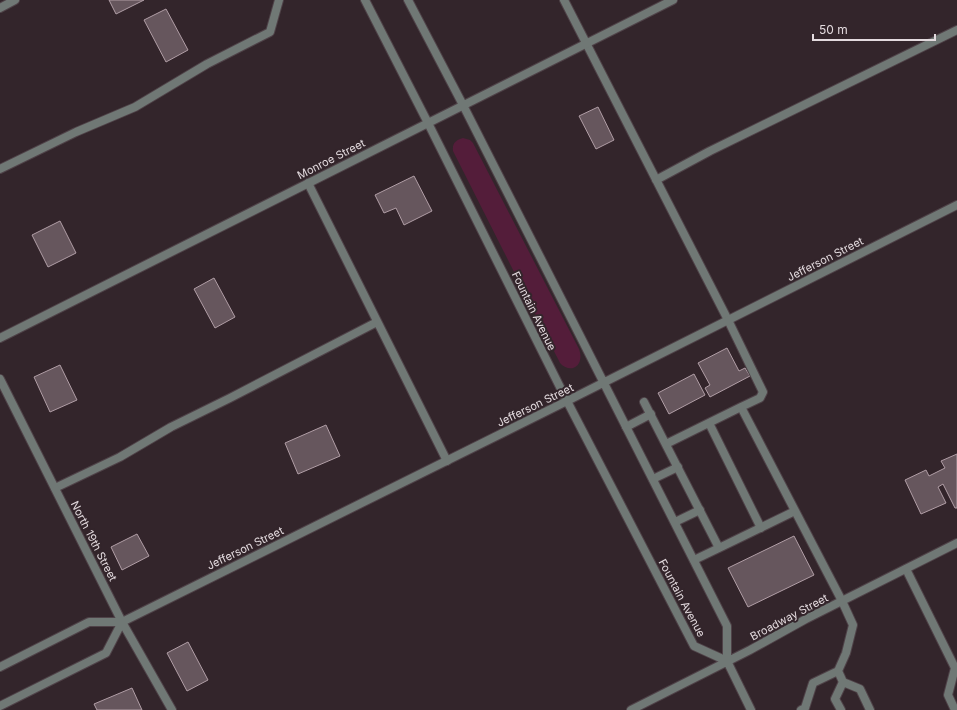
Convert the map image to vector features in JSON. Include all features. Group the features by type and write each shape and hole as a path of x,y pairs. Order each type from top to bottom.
{"street":[{"path":"0,8 15,0"},
{"path":"0,169 76,132 135,107 207,64 270,32 279,0"},
{"name":"Fountain Avenue","path":"365,0 567,401 694,646 727,661"},
{"path":"408,0 727,626 727,661 751,710"},
{"path":"564,0 728,320 763,392 760,398 666,444"},
{"name":"Monroe Street","path":"0,338 673,0"},
{"path":"656,180 710,151 957,30"},
{"path":"308,183 447,461"},
{"name":"Jefferson Street","path":"0,667 89,622 122,622 957,205"},
{"path":"55,488 120,457 170,427 378,322"},
{"name":"North 19th Street","path":"0,379 122,622 172,710"},
{"path":"644,402 719,548"},
{"path":"741,408 842,601 852,625 846,653 838,671 812,683 805,708 801,710"},
{"path":"626,427 651,414"},
{"path":"708,423 762,528"},
{"path":"653,479 678,467"},
{"path":"675,522 700,510"},
{"path":"694,560 795,511"},
{"name":"Broadway Street","path":"631,710 957,543"},
{"path":"906,569 956,668 948,695 955,710"},
{"path":"0,706 106,653 122,622"},
{"path":"838,671 843,682 860,689 870,710"},
{"path":"841,710 835,699 843,682"}],"shaded area":[{"path":"463,138 470,140 473,143 579,349 579,364 572,368 568,368 560,363 453,151 455,142"}],"building":[{"path":"109,0 144,0 116,14"},
{"path":"166,9 188,50 166,62 144,20"},
{"path":"598,107 614,140 596,149 579,116"},
{"path":"414,176 432,211 404,225 396,208 384,213 375,195"},
{"path":"60,221 76,253 48,267 32,235"},
{"path":"214,278 235,317 215,328 194,289"},
{"path":"727,348 739,371 745,368 750,376 710,397 705,388 710,385 698,363"},
{"path":"60,365 77,400 50,412 34,377"},
{"path":"694,374 705,395 669,414 658,393"},
{"path":"326,425 340,456 298,474 285,443"},
{"path":"957,454 957,508 955,508 943,484 938,487 946,503 921,514 905,480 926,470 929,476 945,468 941,461"},
{"path":"137,534 149,556 122,570 111,547"},
{"path":"794,536 814,575 748,607 728,568"},
{"path":"188,642 208,680 187,691 167,653"},
{"path":"132,688 142,710 97,710 94,704"}]}
